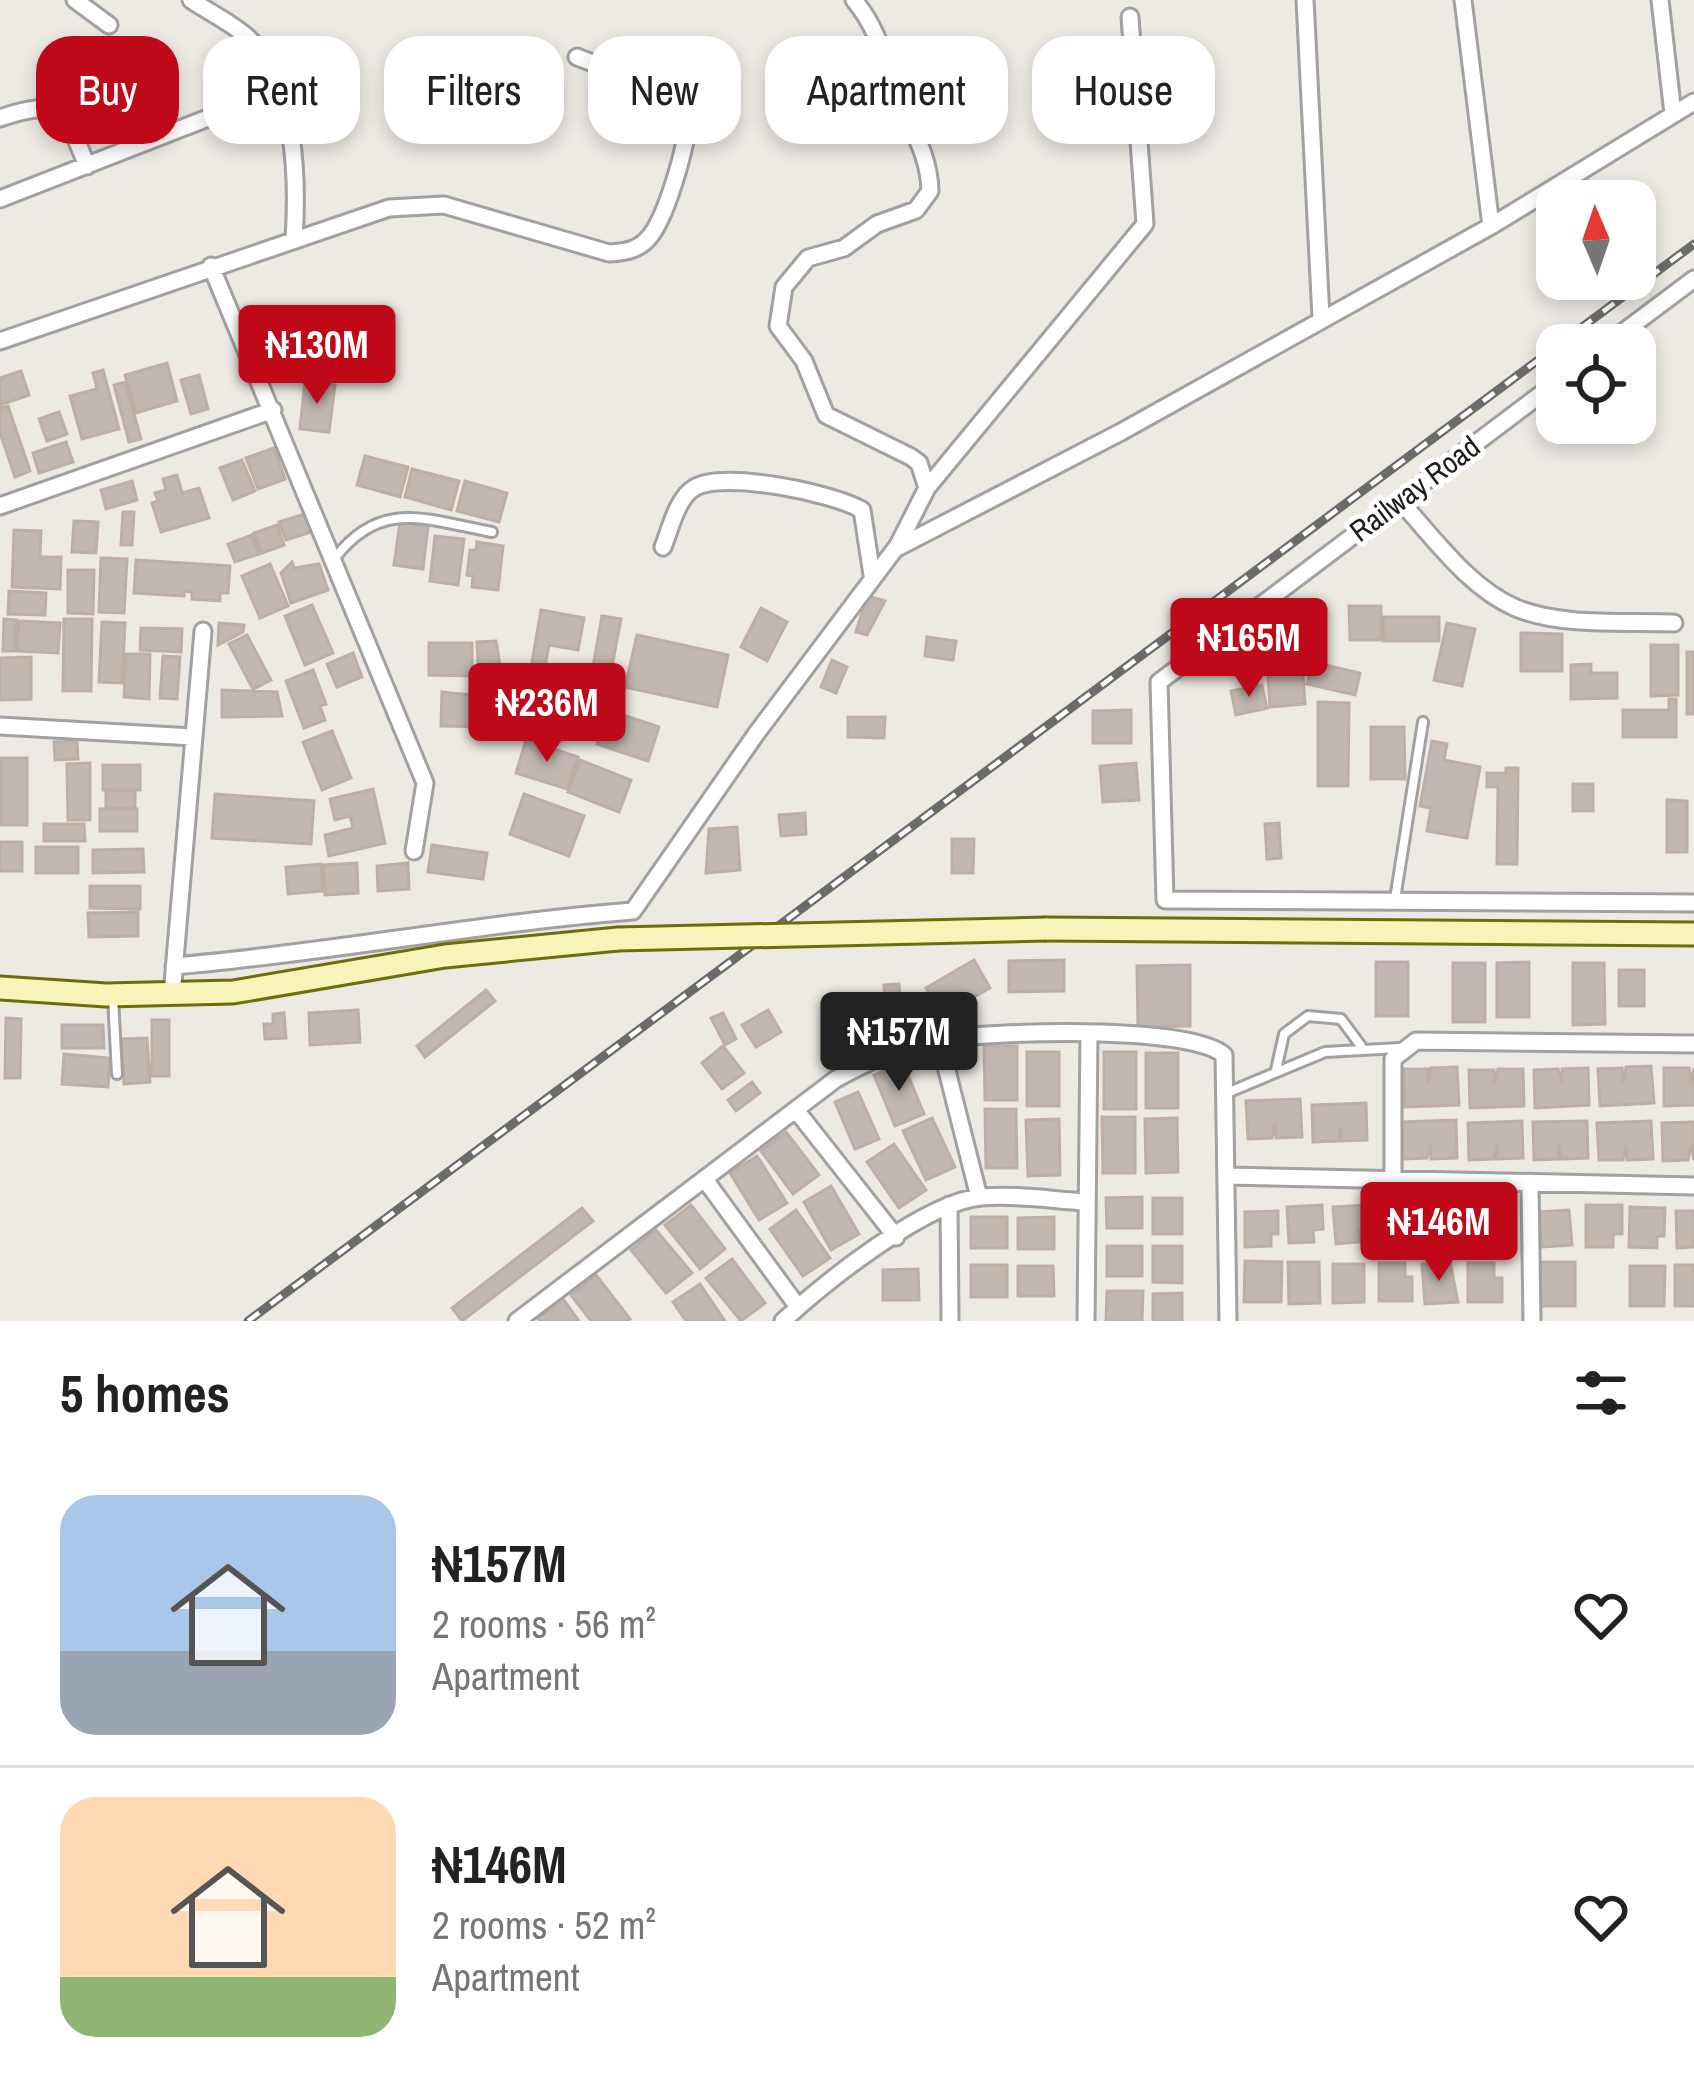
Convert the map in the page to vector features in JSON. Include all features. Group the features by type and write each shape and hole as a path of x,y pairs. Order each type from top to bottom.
{"main road":[{"path":"0,988 172,995 313,980 446,956 618,939 1046,929 1694,934"}],"street":[{"path":"75,0 109,25"},
{"path":"191,0 245,36"},
{"path":"854,0 886,54 890,76 925,152 930,191 916,210 877,224 844,248 808,258 784,287 778,326 804,361 826,415 911,457 919,463 927,488"},
{"path":"1304,0 1322,318"},
{"path":"1463,0 1491,226"},
{"path":"1660,0 1673,114"},
{"path":"174,966 307,955 456,929 633,911 895,549 927,488 1145,224 1130,17"},
{"path":"0,341 389,208 444,205 609,253 633,251 652,234 691,126 688,105 675,94 577,57"},
{"path":"895,549 1121,432 1491,226 1694,102"},
{"path":"0,118 35,106 55,110 67,117 87,166"},
{"path":"0,199 203,120"},
{"path":"294,239 295,144"},
{"path":"211,266 425,783 414,850"},
{"path":"1634,324 1694,279"},
{"name":"Railway Road","path":"1395,901 1165,900 1159,682 1536,398"},
{"path":"0,506 273,410"},
{"path":"663,548 684,497 695,487 739,480 862,510 872,575"},
{"path":"1400,501 1473,579 1516,608 1579,619 1673,623"},
{"path":"172,995 202,632"},
{"path":"0,726 193,737"},
{"path":"1395,901 1694,902"},
{"path":"307,955 313,980"},
{"path":"1086,1321 1089,1034"},
{"path":"517,1321 796,1110 878,1056 939,1040 1089,1034 1212,1046 1224,1055 1228,1321"},
{"path":"939,1040 979,1196"},
{"path":"1394,1182 1393,1059 1400,1048 1416,1041 1694,1044"},
{"path":"796,1110 896,1237"},
{"path":"1227,1176 1694,1186"},
{"path":"706,1181 805,1302 812,1321"},
{"path":"1530,1185 1532,1321"},
{"path":"783,1321 896,1237 950,1205 979,1196 1086,1202"},
{"path":"950,1205 950,1321"}],"lane":[{"path":"335,558 355,532 402,515 492,532"},
{"path":"1395,901 1423,722"},
{"path":"112,995 117,1074"},
{"path":"1276,1071 1284,1034 1308,1016 1325,1014 1348,1023 1361,1046"},
{"path":"1225,1093 1304,1058 1361,1046 1400,1048"}],"building":[{"path":"167,363 177,401 136,413 125,375"},
{"path":"103,370 119,429 82,439 70,396 97,389 93,373"},
{"path":"21,371 29,395 0,405 0,378"},
{"path":"199,375 208,409 191,414 181,380"},
{"path":"125,382 141,439 129,442 114,385"},
{"path":"305,382 335,385 329,432 300,429"},
{"path":"8,406 30,471 15,477 0,433 0,408"},
{"path":"59,412 67,434 47,441 39,419"},
{"path":"66,442 73,462 39,473 33,453"},
{"path":"274,448 285,479 258,489 246,458"},
{"path":"365,456 408,467 400,497 357,485"},
{"path":"242,460 255,491 233,500 220,468"},
{"path":"412,469 459,481 451,510 405,497"},
{"path":"177,475 182,493 199,488 209,518 161,532 152,503 158,501 155,493 166,490 163,479"},
{"path":"132,481 137,500 106,509 101,490"},
{"path":"465,481 507,493 499,522 457,511"},
{"path":"123,512 134,512 132,545 121,545"},
{"path":"304,514 311,532 286,540 279,522"},
{"path":"74,521 98,522 96,553 72,552"},
{"path":"400,522 428,526 423,569 394,565"},
{"path":"277,525 284,545 262,553 254,533"},
{"path":"14,530 41,531 40,557 61,557 60,589 12,587"},
{"path":"252,535 259,554 235,562 228,544"},
{"path":"435,536 464,539 458,585 430,581"},
{"path":"477,542 503,546 498,590 472,587 473,576 467,575 470,550 476,550"},
{"path":"101,558 127,559 124,613 99,612"},
{"path":"136,560 230,566 228,593 220,593 220,601 192,599 192,592 184,591 184,596 134,593"},
{"path":"292,562 294,568 319,564 328,590 291,603 281,573"},
{"path":"270,564 288,606 260,618 242,576"},
{"path":"68,570 94,570 93,614 68,613"},
{"path":"9,591 46,593 45,615 8,614"},
{"path":"867,596 885,601 867,635 856,632"},
{"path":"312,605 333,653 305,665 285,616"},
{"path":"1349,606 1381,606 1381,640 1350,640"},
{"path":"761,608 787,622 767,661 741,647"},
{"path":"541,610 584,618 578,650 549,645 541,688 528,685"},
{"path":"602,616 621,619 608,687 590,684"},
{"path":"1384,617 1439,617 1439,641 1384,641"},
{"path":"4,619 16,620 15,651 3,651"},
{"path":"64,619 92,619 91,691 63,691"},
{"path":"19,621 60,623 58,653 17,651"},
{"path":"102,622 125,623 122,683 99,682"},
{"path":"219,623 244,625 243,632 218,645"},
{"path":"1447,623 1475,629 1462,686 1434,680"},
{"path":"141,628 182,629 181,652 140,650"},
{"path":"1521,633 1562,634 1562,671 1521,671"},
{"path":"247,635 271,680 253,689 229,644"},
{"path":"637,635 728,655 717,707 625,687"},
{"path":"1279,635 1281,658 1233,660 1232,637"},
{"path":"927,637 956,641 953,660 925,656"},
{"path":"496,641 503,683 479,684 477,642"},
{"path":"429,643 472,643 472,676 429,675"},
{"path":"1651,645 1678,645 1678,695 1651,696"},
{"path":"1687,652 1694,652 1694,714 1687,714"},
{"path":"353,653 362,677 337,687 327,664"},
{"path":"126,654 150,654 149,699 124,697"},
{"path":"163,656 180,657 177,699 160,698"},
{"path":"31,657 31,699 0,700 0,658"},
{"path":"1302,657 1305,704 1270,707 1267,660"},
{"path":"832,660 847,667 836,693 821,687"},
{"path":"1313,662 1360,673 1355,695 1307,684"},
{"path":"1591,664 1591,673 1617,673 1617,698 1571,699 1571,665"},
{"path":"313,670 326,704 320,706 325,720 304,728 286,681"},
{"path":"1262,685 1267,708 1236,715 1231,691"},
{"path":"222,690 277,692 282,716 222,717"},
{"path":"442,692 493,697 492,727 441,726"},
{"path":"1669,699 1676,699 1676,737 1623,737 1623,710 1669,710"},
{"path":"543,700 599,711 594,739 537,728"},
{"path":"1318,702 1349,703 1348,786 1318,786"},
{"path":"608,710 659,727 648,761 597,744"},
{"path":"1131,710 1131,743 1093,743 1093,711"},
{"path":"848,717 885,717 884,738 848,737"},
{"path":"1371,727 1404,727 1405,779 1371,779"},
{"path":"332,731 351,778 322,790 303,742"},
{"path":"526,740 578,757 567,789 516,773"},
{"path":"77,741 78,759 55,760 54,742"},
{"path":"1432,741 1447,744 1444,760 1480,767 1467,838 1427,831 1431,808 1420,806"},
{"path":"1,758 27,758 27,825 1,825"},
{"path":"580,760 631,780 619,812 568,792"},
{"path":"90,763 90,820 68,820 67,764"},
{"path":"1136,763 1139,800 1103,802 1100,766"},
{"path":"103,765 140,765 140,790 103,790"},
{"path":"1506,768 1518,768 1517,864 1497,864 1498,787 1487,787 1487,773 1506,773"},
{"path":"1573,784 1593,784 1593,811 1573,811"},
{"path":"373,789 385,843 329,856 325,835 353,828 350,816 335,820 330,799"},
{"path":"106,791 135,791 135,808 106,808"},
{"path":"215,794 314,801 311,844 212,838"},
{"path":"524,794 584,816 569,856 510,834"},
{"path":"1667,800 1687,801 1687,852 1667,852"},
{"path":"100,809 137,809 137,831 100,831"},
{"path":"805,813 806,834 781,836 779,815"},
{"path":"1279,823 1281,858 1267,859 1265,824"},
{"path":"44,824 84,824 85,841 44,841"},
{"path":"737,827 740,870 706,873 709,829"},
{"path":"952,839 974,839 973,873 952,873"},
{"path":"0,842 22,842 22,871 0,871"},
{"path":"432,845 487,853 483,879 428,872"},
{"path":"36,847 78,847 78,873 36,873"},
{"path":"143,849 144,872 93,873 93,850"},
{"path":"357,863 358,893 325,895 323,865"},
{"path":"408,863 409,889 378,891 377,866"},
{"path":"321,864 323,891 288,894 286,867"},
{"path":"90,886 140,886 140,909 90,908"},
{"path":"138,912 138,936 89,937 88,913"},
{"path":"974,960 990,988 942,1015 926,988"},
{"path":"1064,960 1064,991 1009,992 1009,961"},
{"path":"1376,962 1408,962 1408,1016 1376,1016"},
{"path":"1529,962 1529,1017 1497,1017 1497,963"},
{"path":"1453,963 1485,963 1485,1022 1453,1022"},
{"path":"1573,963 1604,963 1605,1024 1573,1025"},
{"path":"1190,965 1190,1026 1138,1027 1137,966"},
{"path":"1619,970 1644,970 1644,1006 1619,1006"},
{"path":"899,984 901,1013 886,1014 884,985"},
{"path":"486,990 495,1001 425,1057 417,1046"},
{"path":"358,1010 360,1042 310,1045 309,1013"},
{"path":"768,1010 781,1032 756,1047 742,1025"},
{"path":"284,1013 286,1038 265,1039 264,1024 273,1024 273,1014"},
{"path":"723,1013 736,1039 725,1045 711,1018"},
{"path":"6,1018 21,1019 20,1078 5,1078"},
{"path":"152,1020 169,1020 169,1076 152,1076"},
{"path":"62,1025 103,1025 104,1048 62,1048"},
{"path":"147,1038 150,1082 124,1084 121,1039"},
{"path":"723,1046 744,1073 722,1089 702,1063"},
{"path":"984,1046 1017,1046 1017,1100 985,1100"},
{"path":"1027,1052 1059,1052 1059,1106 1027,1106"},
{"path":"1104,1052 1136,1052 1136,1109 1104,1109"},
{"path":"1146,1053 1178,1053 1178,1108 1146,1108"},
{"path":"64,1054 110,1058 108,1087 62,1084"},
{"path":"903,1063 924,1114 895,1126 874,1075"},
{"path":"1651,1066 1654,1103 1600,1106 1598,1069 1622,1068 1623,1082 1626,1067"},
{"path":"1457,1067 1459,1105 1405,1107 1403,1069 1428,1069 1428,1083 1431,1068"},
{"path":"1588,1068 1589,1105 1535,1108 1534,1070 1558,1069 1562,1083 1562,1069"},
{"path":"1664,1068 1689,1068 1692,1082 1694,1068 1694,1105 1664,1106"},
{"path":"1498,1069 1523,1069 1524,1106 1470,1108 1469,1070 1494,1070 1494,1084"},
{"path":"752,1082 760,1093 736,1111 728,1100"},
{"path":"858,1092 879,1139 855,1149 835,1102"},
{"path":"1300,1099 1302,1137 1276,1138 1275,1124 1272,1138 1248,1139 1246,1101"},
{"path":"1366,1103 1367,1140 1341,1141 1341,1127 1338,1141 1313,1142 1312,1105"},
{"path":"985,1109 1016,1109 1017,1168 986,1168"},
{"path":"1102,1117 1135,1117 1135,1173 1103,1173"},
{"path":"932,1118 955,1167 926,1180 903,1131"},
{"path":"1177,1118 1178,1172 1146,1173 1145,1119"},
{"path":"1059,1119 1060,1175 1028,1176 1026,1120"},
{"path":"1456,1120 1457,1158 1431,1159 1431,1144 1427,1158 1403,1159 1401,1122"},
{"path":"1522,1121 1523,1158 1497,1159 1497,1145 1494,1159 1469,1160 1468,1123"},
{"path":"1587,1121 1588,1158 1562,1159 1558,1145 1559,1159 1534,1160 1533,1122"},
{"path":"1651,1121 1653,1159 1627,1160 1626,1145 1623,1160 1599,1160 1597,1123"},
{"path":"1694,1122 1694,1160 1691,1146 1688,1160 1663,1161 1662,1123"},
{"path":"786,1132 819,1175 793,1194 761,1151"},
{"path":"894,1144 926,1190 899,1208 867,1162"},
{"path":"757,1156 787,1203 759,1220 730,1173"},
{"path":"831,1186 859,1234 831,1250 804,1202"},
{"path":"1142,1197 1142,1228 1107,1228 1106,1198"},
{"path":"1153,1198 1182,1198 1182,1234 1153,1234"},
{"path":"1468,1204 1502,1204 1503,1234 1490,1234 1491,1246 1469,1246"},
{"path":"691,1205 725,1249 700,1269 665,1225"},
{"path":"1322,1205 1323,1229 1313,1230 1314,1242 1289,1243 1287,1207"},
{"path":"1367,1205 1369,1230 1359,1231 1360,1242 1336,1244 1333,1207"},
{"path":"1586,1205 1622,1205 1622,1234 1613,1234 1613,1247 1586,1247"},
{"path":"1455,1206 1457,1243 1424,1246 1422,1208"},
{"path":"1379,1207 1412,1207 1412,1231 1404,1231 1404,1243 1379,1244"},
{"path":"1630,1207 1665,1208 1664,1236 1657,1236 1657,1248 1629,1247"},
{"path":"582,1208 593,1221 462,1321 452,1308"},
{"path":"796,1210 830,1258 803,1276 770,1229"},
{"path":"1569,1210 1572,1245 1542,1247 1539,1212"},
{"path":"1278,1211 1278,1234 1271,1234 1271,1246 1245,1247 1245,1212"},
{"path":"1676,1211 1694,1211 1694,1247 1677,1248"},
{"path":"971,1217 1007,1217 1007,1248 971,1248"},
{"path":"1054,1217 1054,1249 1018,1249 1018,1218"},
{"path":"656,1230 692,1273 666,1293 631,1250"},
{"path":"1107,1246 1142,1246 1142,1276 1107,1276"},
{"path":"1153,1246 1182,1246 1182,1283 1153,1282"},
{"path":"732,1259 765,1303 741,1321 706,1278"},
{"path":"1245,1261 1282,1262 1281,1302 1244,1302"},
{"path":"1288,1262 1319,1262 1320,1303 1289,1304"},
{"path":"1450,1262 1458,1302 1425,1304 1422,1264"},
{"path":"1539,1262 1575,1262 1575,1306 1540,1306"},
{"path":"1379,1263 1405,1263 1405,1277 1412,1277 1412,1301 1379,1301"},
{"path":"1468,1263 1494,1263 1494,1278 1502,1278 1502,1302 1468,1302"},
{"path":"1333,1264 1364,1264 1364,1302 1333,1303"},
{"path":"971,1265 1007,1265 1007,1297 971,1297"},
{"path":"1675,1265 1694,1265 1694,1306 1675,1306"},
{"path":"1018,1266 1053,1266 1054,1296 1018,1296"},
{"path":"1630,1266 1665,1266 1664,1306 1630,1306"},
{"path":"918,1269 919,1300 883,1300 883,1270"},
{"path":"596,1275 630,1319 591,1321 571,1295"},
{"path":"700,1284 725,1321 686,1321 673,1302"},
{"path":"1107,1291 1143,1291 1142,1321 1106,1321"},
{"path":"1182,1293 1182,1321 1153,1321 1153,1294"},
{"path":"563,1299 579,1321 540,1321 538,1318"}],"railway":[{"path":"1586,324 1694,244"},
{"path":"248,1321 1536,362"}]}
